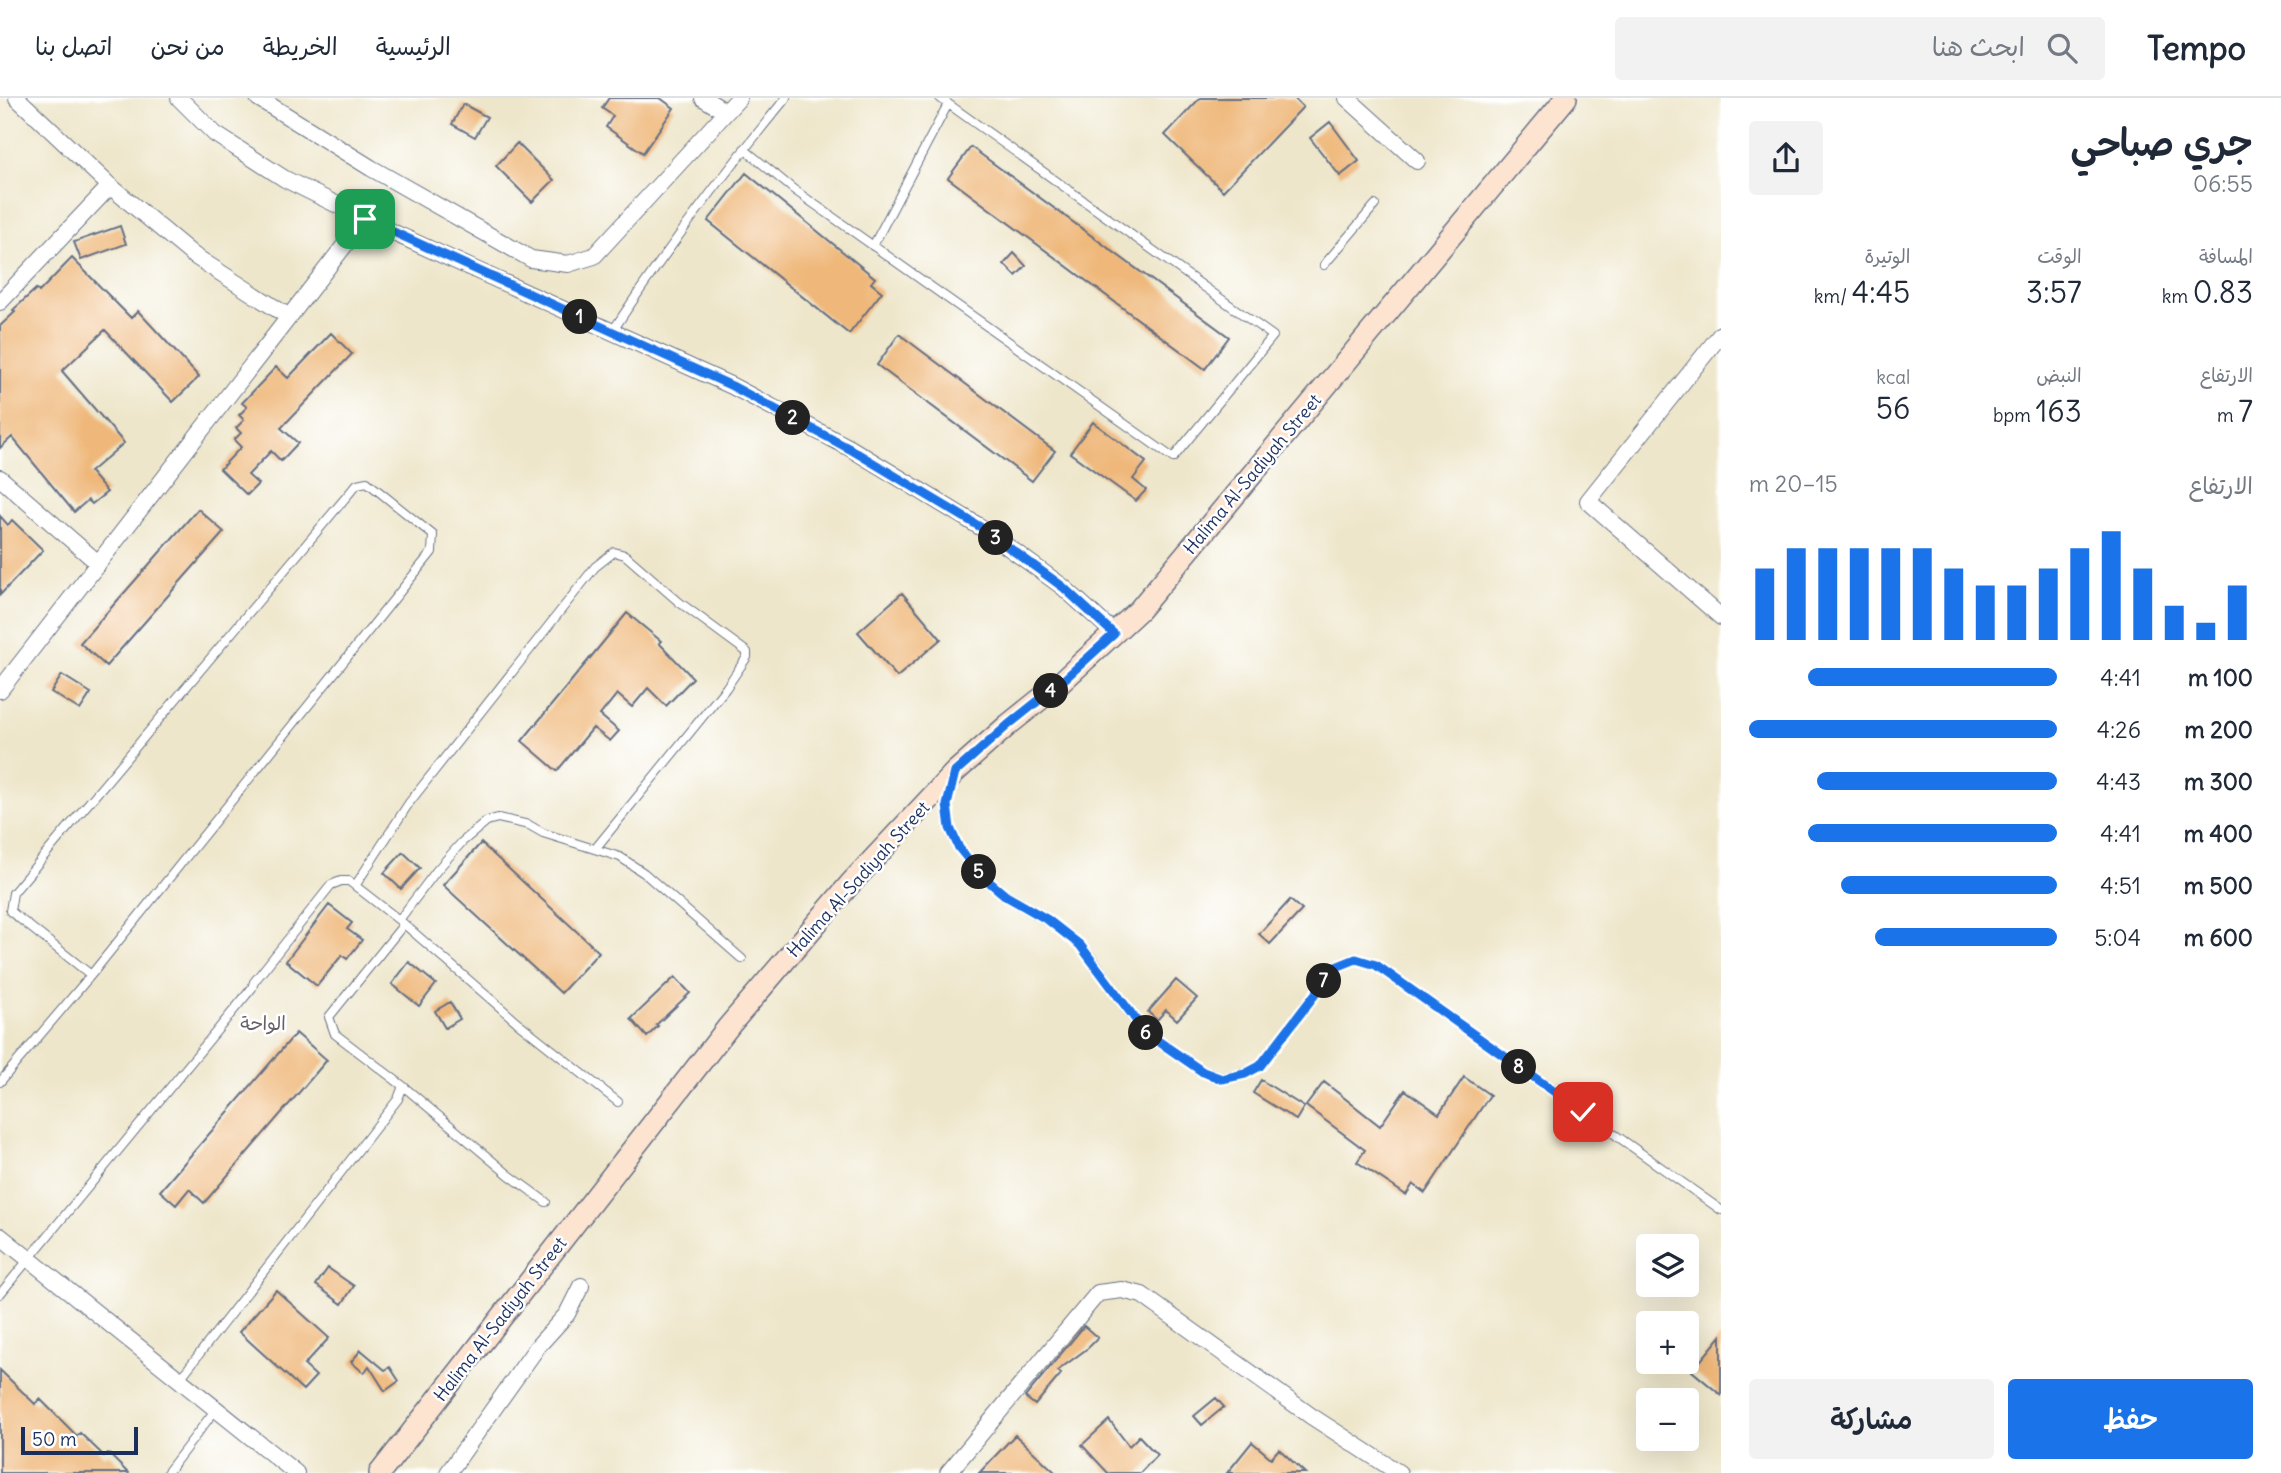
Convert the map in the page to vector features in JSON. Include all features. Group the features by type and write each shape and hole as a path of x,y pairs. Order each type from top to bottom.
{"street":[{"path":"17,98 110,186 193,255 289,317"},
{"path":"179,98 215,134 285,179 365,219 732,386 850,449 982,528 1053,580 1114,634"},
{"path":"258,98 371,168 531,259 568,264 594,256 738,98"},
{"path":"703,98 726,112"},
{"path":"1347,98 1417,161"},
{"name":"Halima Al-Sadiyah Street","path":"380,1473 729,1026 850,884 955,772 1058,685 1139,610 1566,98"},
{"path":"0,302 110,186"},
{"path":"0,690 365,219"},
{"path":"1721,335 1588,501 1721,617"},
{"path":"0,478 98,563"},
{"path":"0,1236 296,1473"},
{"path":"448,1473 538,1346 567,1314 581,1286"},
{"path":"948,1473 1098,1293 1122,1290 1142,1295 1311,1416 1399,1473"}],"lane":[{"path":"611,332 649,275 786,98"},
{"path":"744,149 793,189 1173,458 1273,336 940,98"},
{"path":"873,246 948,104"},
{"path":"1324,265 1375,205"},
{"path":"0,1082 92,975 432,552 433,535 367,482 356,484 13,893 10,911 92,975"},
{"path":"355,886 409,803 481,710 595,567 614,552 625,555 679,602 747,652 747,657 726,688 595,849"},
{"path":"955,772 947,805 950,828 959,848 981,875 1006,896 1048,920 1080,945 1145,1032 1203,1072 1222,1079 1245,1074 1260,1066 1336,967 1356,959 1376,965 1721,1210"},
{"path":"546,1202 335,1034 329,1017 401,922 436,870 486,821 498,818 529,825 543,833 620,857 644,873 742,959"},
{"path":"0,1294 252,988 331,886 346,880 401,922 517,1022 618,1102"},
{"path":"179,1380 398,1099 403,1086"},
{"path":"167,1473 216,1409"}],"building":[{"path":"609,98 660,98 674,108 643,153 606,127 613,116 602,108"},
{"path":"1200,98 1294,98 1303,107 1223,191 1165,135"},
{"path":"463,104 487,117 475,137 452,124"},
{"path":"1330,122 1359,161 1340,176 1310,138"},
{"path":"517,143 554,180 532,202 496,166"},
{"path":"971,147 1229,337 1205,369 948,178"},
{"path":"746,173 875,278 871,283 882,292 849,334 708,221"},
{"path":"120,226 126,244 81,260 74,242"},
{"path":"1014,253 1026,266 1016,276 1004,264"},
{"path":"72,258 131,318 138,311 199,377 173,402 105,330 62,371 124,443 90,472 107,492 92,504 88,500 74,512 12,437 0,448 0,326 15,312 13,310 36,289 39,292"},
{"path":"331,333 352,354 281,428 298,443 281,461 271,451 248,475 258,484 247,495 220,469 241,447 234,440 241,433 236,428 244,420 239,415 247,407 242,403 276,367 288,378"},
{"path":"899,334 1055,451 1032,481 877,365"},
{"path":"1093,422 1146,462 1133,479 1146,490 1136,501 1070,453"},
{"path":"198,509 224,532 106,666 80,643"},
{"path":"0,516 8,525 12,520 43,550 0,595"},
{"path":"902,593 941,639 897,677 858,632"},
{"path":"627,613 661,641 659,643 693,678 666,706 648,688 632,707 617,694 600,715 619,731 610,741 593,728 557,771 522,741"},
{"path":"62,675 91,693 80,710 51,692"},
{"path":"481,843 599,952 561,993 443,885"},
{"path":"403,852 420,868 401,889 384,873"},
{"path":"1290,900 1302,910 1270,944 1259,934"},
{"path":"329,905 352,923 347,929 362,940 347,959 342,955 317,986 286,961"},
{"path":"409,962 436,984 419,1006 392,984"},
{"path":"675,977 690,993 647,1037 631,1019"},
{"path":"1176,980 1197,998 1177,1020 1166,1010 1157,1020 1148,1012"},
{"path":"450,1002 460,1019 445,1028 435,1011"},
{"path":"296,1033 327,1060 204,1203 189,1189 176,1205 160,1191"},
{"path":"1464,1077 1490,1095 1425,1193 1413,1184 1406,1195 1357,1162 1365,1150 1306,1106 1324,1082 1380,1126 1405,1090 1439,1114"},
{"path":"1261,1080 1304,1107 1296,1120 1253,1093"},
{"path":"328,1268 354,1286 342,1304 316,1285"},
{"path":"276,1290 329,1338 304,1365 316,1376 303,1390 239,1332"},
{"path":"1084,1326 1098,1338 1057,1371 1061,1374 1035,1405 1025,1397"},
{"path":"1721,1336 1721,1395 1696,1374 1699,1374 1699,1363"},
{"path":"361,1350 385,1370 390,1367 399,1381 385,1391 369,1366 364,1373 351,1362"},
{"path":"0,1370 35,1404 40,1399 77,1436 80,1433 104,1456 108,1453 128,1473 0,1473"},
{"path":"1216,1398 1224,1407 1202,1425 1194,1416"},
{"path":"1109,1420 1129,1446 1139,1436 1157,1455 1140,1473 1108,1473 1082,1445"},
{"path":"1015,1435 1056,1473 979,1473"},
{"path":"1252,1442 1271,1458 1279,1449 1305,1473 1227,1473"}],"district":[{"name":"الواحة","path":"263,1023"}],"route":[{"path":"365,219 732,386 850,449 982,528 1063,587 1114,634 955,772 947,805 950,828 959,848 981,875 1006,896 1048,920 1080,945 1145,1032 1203,1072 1222,1079 1245,1074 1260,1066 1336,967 1356,959 1376,965 1583,1112"}]}
